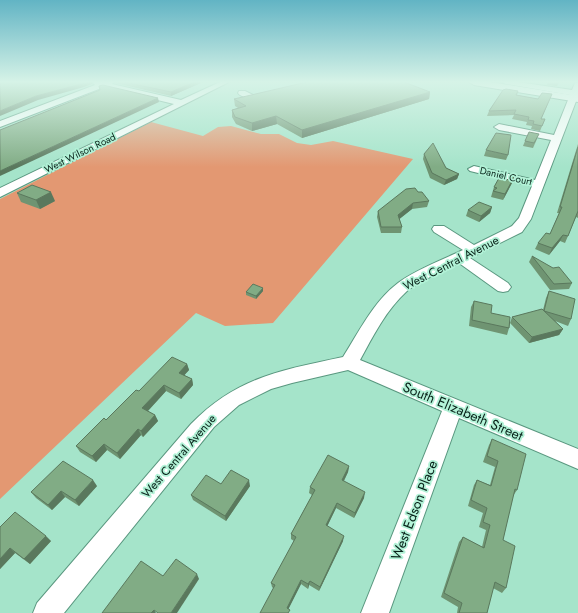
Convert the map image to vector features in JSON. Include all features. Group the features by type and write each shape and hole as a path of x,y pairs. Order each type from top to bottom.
{"street":[{"path":"0,124 35,111"},
{"name":"West Wilson Road","path":"0,192 166,111"},
{"name":"West Central Avenue","path":"47,613 198,430 217,411 238,396 255,388 303,373 349,363 384,305 398,290 413,280 508,234 521,225 568,111"},
{"path":"499,127 556,138"},
{"name":"Daniel Court","path":"474,169 538,184"},
{"path":"439,229 502,287"},
{"name":"South Elizabeth Street","path":"349,363 578,459"},
{"name":"West Edson Place","path":"376,613 453,407"}],"shaded area":[{"path":"151,122 203,136 218,127 231,126 261,134 279,134 297,143 311,145 333,141 413,159 273,323 225,326 196,313 0,499 0,199"}],"building":[{"path":"48,111 131,111 0,171 0,130"},
{"path":"232,111 367,111 302,130 276,116 252,123 235,117"},
{"path":"516,111 545,111 541,119 545,119 542,126 533,124 534,121 528,120 529,117 514,114"},
{"path":"529,132 539,134 534,143 525,141"},
{"path":"496,133 511,135 508,155 486,150"},
{"path":"433,143 446,168 459,174 446,180 432,173 424,154"},
{"path":"578,147 578,211 568,236 563,235 552,248 538,243 546,233 550,234 562,207 560,207"},
{"path":"511,176 514,177 505,194 493,191 497,188 494,187 499,178 507,180"},
{"path":"32,185 51,192 36,200 17,193"},
{"path":"415,188 418,192 422,192 429,201 413,203 398,215 402,227 381,227 378,211 406,189"},
{"path":"479,202 492,207 481,216 468,210"},
{"path":"532,256 553,268 559,267 572,283 554,284"},
{"path":"253,284 263,288 256,296 246,292"},
{"path":"549,291 575,299 571,319 544,311"},
{"path":"474,301 492,305 491,313 510,317 509,328 472,320"},
{"path":"542,309 563,329 532,337 512,317"},
{"path":"172,357 187,364 179,373 192,379 179,393 164,385 142,408 155,415 141,431 138,429 117,453 104,444 92,456 76,446 104,418 106,420 136,390 139,391"},
{"path":"492,439 526,454 517,490 515,489 503,540 515,546 506,588 495,582 487,613 459,613 462,603 444,593 463,537 484,548 490,525 483,522 487,508 471,500 477,480 491,486 498,461 487,456"},
{"path":"328,455 349,466 342,480 365,492 355,513 337,503 326,525 344,536 320,587 310,581 308,584 301,580 287,608 290,610 288,613 260,613 275,585 271,583 296,537 291,534 315,490 310,487"},
{"path":"63,461 93,480 75,500 61,491 48,505 31,492"},
{"path":"231,470 249,480 225,516 191,495 206,475 221,484"},
{"path":"15,512 46,536 24,559 10,548 0,559 0,527"},
{"path":"176,559 197,574 171,613 158,613 154,610 151,613 102,613 141,561 163,576"}]}
